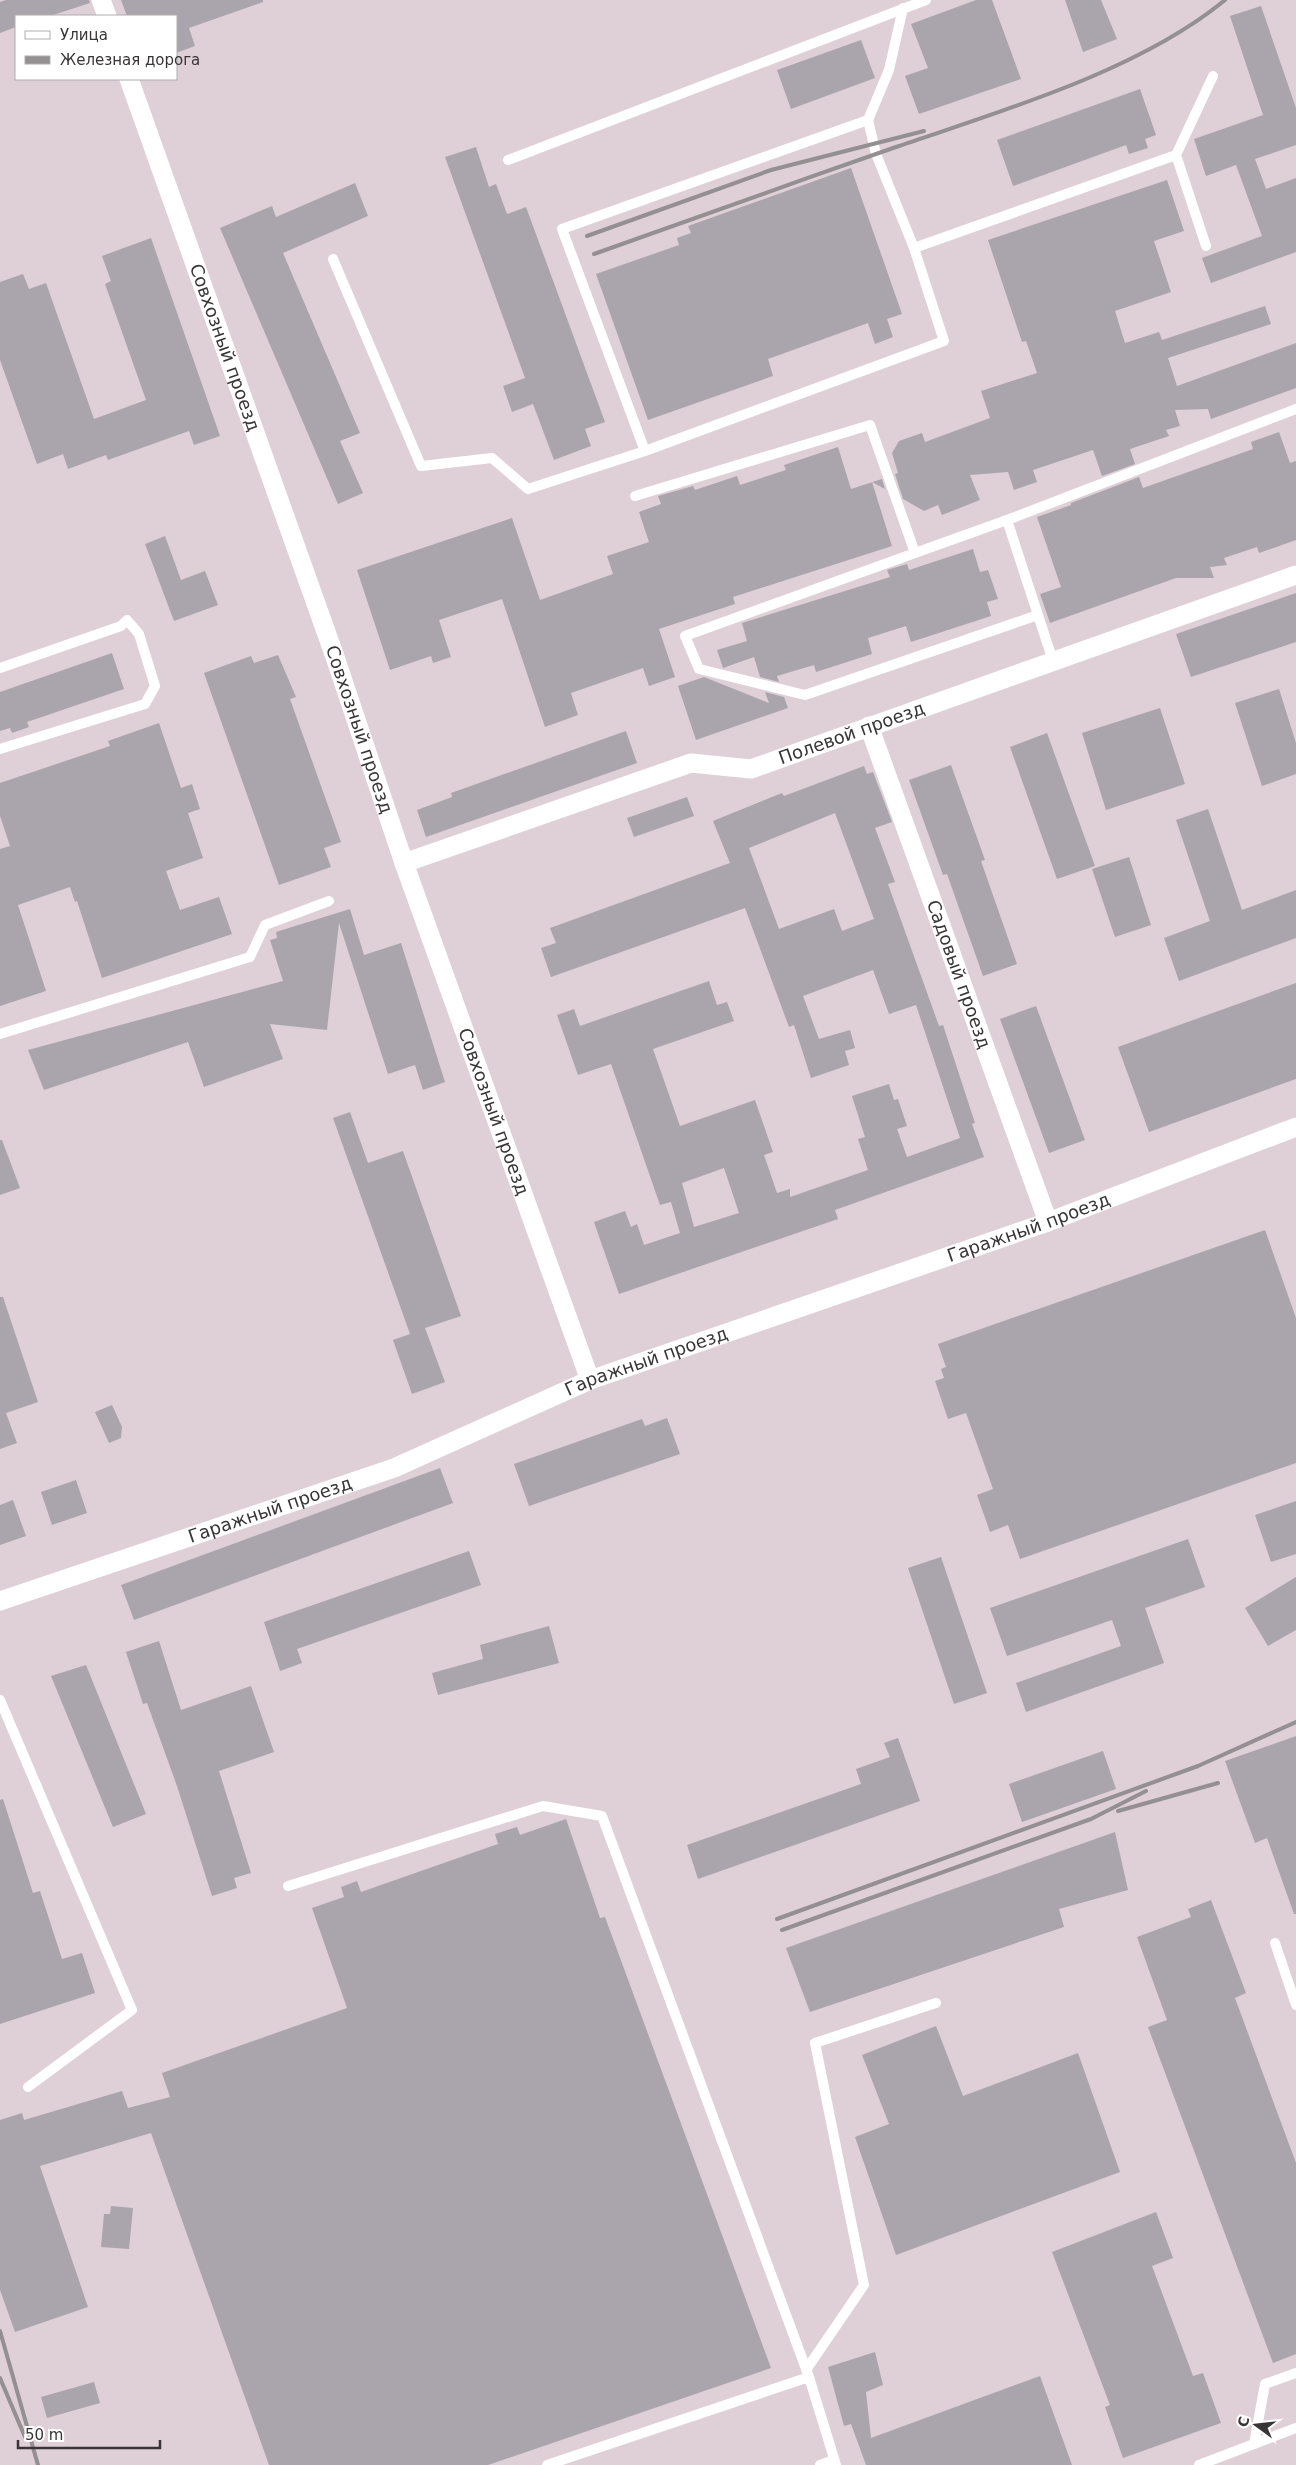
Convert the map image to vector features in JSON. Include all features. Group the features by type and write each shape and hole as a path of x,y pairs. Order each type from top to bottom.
{"street":[{"path":"101,0 107,15"},
{"name":"Совхозный проезд","path":"129,80 332,648 404,864 590,1380"},
{"name":"Полевой проезд","path":"404,864 691,763 751,769 1296,575"},
{"name":"Садовый проезд","path":"869,726 1048,1222"},
{"name":"Гаражный проезд","path":"0,1601 394,1468 590,1380 1048,1222 1296,1127"}],"lane":[{"path":"508,160 926,0"},
{"path":"333,259 421,466 492,458 528,489 645,451 944,341 914,248 876,154 868,120 889,70 903,8"},
{"path":"1206,246 1176,155 1213,76"},
{"path":"645,451 562,229 868,120"},
{"path":"914,248 1176,155"},
{"path":"1038,615 804,695 699,669 685,636 1007,520 1296,409"},
{"path":"635,496 870,425 915,554"},
{"path":"1007,520 1053,661"},
{"path":"0,668 121,626 127,620 139,634 155,686 145,704 0,748"},
{"path":"0,1034 250,957 266,925 329,901"},
{"path":"0,1700 132,2010 28,2087"},
{"path":"288,1886 543,1806 602,1816 807,2374 835,2463 820,2465"},
{"path":"1275,1943 1296,2005"},
{"path":"547,2465 807,2374 864,2285 815,2043 936,2003"},
{"path":"1254,2444 1265,2384 1296,2374"},
{"path":"1199,2465 1296,2428"}],"shaded area":[{"path":"0,0 1296,0 1296,2465 0,2465"}],"building":[{"path":"6,0 89,0 90,3 53,15 15,15 15,27 0,33 0,2"},
{"path":"121,0 263,0 263,2 189,28 195,46 178,52 178,15 127,15"},
{"path":"976,0 992,0 1021,79 919,114 905,76 928,68 911,24"},
{"path":"1065,0 1101,0 1117,39 1083,52"},
{"path":"1261,6 1296,108 1296,145 1255,159 1266,189 1296,178 1296,252 1211,283 1202,258 1262,236 1236,165 1206,176 1194,139 1263,115 1230,16"},
{"path":"861,40 875,78 791,109 777,70"},
{"path":"1140,89 1156,135 1145,139 1148,148 1129,154 1126,145 1013,186 997,140"},
{"path":"476,147 489,187 496,184 507,214 526,207 605,422 585,429 591,446 554,460 533,404 512,412 503,386 525,378 445,157"},
{"path":"851,168 902,314 887,319 893,337 875,344 868,323 768,359 773,376 648,420 596,274 679,245 677,238 691,233 688,226"},
{"path":"1167,180 1184,231 1154,241 1171,292 1115,311 1125,343 1159,332 1162,340 1265,306 1271,324 1168,358 1177,386 1296,343 1296,388 1211,419 1208,409 1175,410 1180,426 1166,430 1169,436 1130,449 1135,464 1102,476 1093,450 1033,470 1037,482 1014,490 1008,472 970,475 980,500 942,515 938,505 924,511 903,499 895,474 898,473 892,453 899,441 922,433 925,442 990,418 981,391 1037,373 1026,341 1022,342 988,240"},
{"path":"355,183 368,216 283,253 360,433 340,441 363,493 338,504 220,228 272,206 276,217"},
{"path":"151,238 220,436 194,445 189,431 108,460 106,455 68,469 63,454 37,464 0,360 0,282 23,274 29,289 46,283 94,419 146,400 105,284 111,281 102,256"},
{"path":"1279,432 1290,463 1296,461 1296,540 1259,553 1257,547 1224,558 1227,565 1210,567 1214,578 1176,578 1050,623 1040,594 1061,587 1037,517 1139,477 1143,488 1253,449 1251,442"},
{"path":"838,447 851,489 872,482 892,546 733,597 735,604 659,629 675,677 649,686 643,668 571,693 578,715 545,727 502,599 439,620 451,657 433,663 431,656 390,670 357,570 512,518 540,600 613,574 607,556 649,542 639,512 661,504 658,496 693,486 695,490 737,476 740,485 786,470 784,465"},
{"path":"882,479 885,489 872,482"},
{"path":"165,536 181,580 205,571 218,605 174,621 145,544"},
{"path":"973,549 980,572 988,570 998,599 987,602 991,616 911,642 906,626 868,638 872,654 816,672 814,665 777,676 779,682 760,677 754,657 723,668 717,650 747,641 742,623 890,577 887,570 907,564 909,570"},
{"path":"1296,593 1296,642 1191,677 1176,634"},
{"path":"112,653 124,689 27,722 29,727 12,733 10,728 0,731 0,692"},
{"path":"278,655 296,697 290,699 341,842 324,848 331,867 279,885 204,673 251,656 254,663"},
{"path":"704,677 769,703 765,692 784,697 788,708 696,740 678,686"},
{"path":"1279,689 1296,743 1296,774 1262,786 1235,703"},
{"path":"1160,708 1185,784 1106,810 1082,733"},
{"path":"159,723 181,788 192,784 200,809 188,813 203,858 166,871 180,910 219,897 232,934 102,978 77,901 75,902 70,887 18,905 46,991 0,1006 0,849 10,846 0,816 0,783 110,746 108,741"},
{"path":"626,731 637,763 426,837 417,810 452,797 451,793"},
{"path":"1047,733 1095,866 1057,879 1010,747"},
{"path":"951,765 985,860 981,861 1017,964 983,976 947,874 943,875 909,780"},
{"path":"864,766 867,774 873,772 892,822 875,828 895,882 888,884 939,1026 943,1025 975,1123 972,1124 984,1157 835,1210 838,1219 619,1294 594,1222 625,1211 631,1227 637,1224 644,1245 680,1233 671,1202 660,1205 611,1064 578,1075 557,1015 574,1009 580,1026 709,981 717,1005 727,1002 734,1021 653,1049 680,1126 755,1100 773,1152 764,1155 777,1193 790,1189 790,1197 868,1170 858,1139 865,1137 852,1096 889,1084 894,1100 898,1099 907,1126 897,1129 907,1157 960,1138 916,1005 889,1014 873,970 803,996 819,1039 850,1030 855,1048 845,1051 849,1065 811,1078 794,1025 789,1027 745,908 551,977 541,948 556,943 550,928 730,863 713,821 782,793 784,796","holes":["835,813 874,919 842,931 834,909 779,929 749,848","724,1168 739,1213 694,1227 682,1183"]},
{"path":"687,797 694,816 634,837 627,818"},
{"path":"1208,809 1242,910 1296,890 1296,938 1179,981 1164,938 1210,921 1176,820"},
{"path":"1129,857 1151,925 1115,937 1092,869"},
{"path":"350,909 364,955 401,943 445,1082 423,1090 415,1065 388,1074 339,923 327,1030 270,1024 283,1059 204,1087 188,1042 44,1090 28,1050 283,981 270,940 277,938 276,932"},
{"path":"1296,983 1296,1079 1149,1132 1118,1047"},
{"path":"1036,1006 1085,1140 1049,1153 1000,1019"},
{"path":"350,1112 368,1163 403,1151 461,1316 425,1328 445,1382 412,1394 393,1340 410,1334 333,1118"},
{"path":"0,1140 2,1140 20,1188 0,1195"},
{"path":"1265,1230 1296,1318 1296,1463 1020,1559 1008,1525 990,1532 977,1495 993,1489 966,1413 948,1419 935,1381 944,1378 941,1369 946,1367 938,1344"},
{"path":"0,1297 3,1297 38,1402 6,1413 17,1443 0,1449"},
{"path":"112,1405 122,1427 121,1438 109,1443 95,1412"},
{"path":"667,1418 680,1454 529,1506 514,1464 642,1419 645,1426"},
{"path":"440,1468 453,1503 134,1620 121,1585"},
{"path":"76,1480 87,1513 52,1525 41,1492"},
{"path":"13,1500 26,1536 0,1545 0,1505"},
{"path":"1296,1501 1296,1554 1271,1562 1255,1515"},
{"path":"1188,1539 1205,1587 1145,1608 1164,1663 1026,1712 1016,1683 1121,1646 1112,1620 1007,1656 990,1608"},
{"path":"469,1551 481,1585 297,1649 302,1663 280,1671 264,1622"},
{"path":"941,1557 987,1693 954,1704 908,1568"},
{"path":"1296,1577 1296,1630 1268,1646 1245,1608"},
{"path":"549,1626 559,1663 438,1695 432,1673 483,1659 480,1645"},
{"path":"159,1641 181,1710 251,1686 274,1752 219,1771 251,1873 234,1878 237,1888 212,1896 177,1786 147,1703 143,1704 126,1652"},
{"path":"86,1665 146,1814 113,1827 51,1676"},
{"path":"1296,1736 1296,1914 1294,1914 1267,1838 1255,1843 1225,1761"},
{"path":"898,1738 920,1801 698,1879 687,1845 861,1784 856,1769 890,1757 884,1743"},
{"path":"1103,1751 1116,1789 1022,1822 1009,1784"},
{"path":"3,1799 33,1893 40,1891 62,1959 82,1953 95,1993 0,2024 0,1800"},
{"path":"566,1819 600,1918 605,1917 771,2368 488,2465 269,2465 151,2133 40,2166 88,2307 15,2332 0,2290 0,2120 22,2113 24,2120 122,2091 128,2108 170,2097 162,2073 347,2008 312,1908 344,1897 341,1887 357,1881 361,1892 498,1844 495,1834 517,1827 520,1835"},
{"path":"1115,1832 1128,1890 1059,1909 1064,1927 810,2012 786,1948"},
{"path":"1211,1900 1246,1993 1235,1998 1296,2163 1296,2354 1273,2363 1148,2027 1167,2020 1137,1937 1191,1917 1188,1909"},
{"path":"936,2026 963,2096 1078,2053 1120,2172 896,2255 855,2137 889,2124 862,2055"},
{"path":"111,2206 133,2208 129,2249 101,2247 104,2214 110,2214"},
{"path":"1156,2212 1173,2258 1152,2266 1193,2376 1203,2373 1221,2423 1123,2458 1105,2407 1110,2405 1052,2252"},
{"path":"875,2352 883,2385 866,2392 871,2438 1040,2376 1072,2465 866,2465 851,2424 844,2426 828,2367"},
{"path":"94,2382 100,2403 47,2418 41,2397"}],"railway":[{"path":"594,254 1068,87 1152,48 1190,25 1225,0"},
{"path":"587,236 771,170 924,131"},
{"path":"777,1919 1198,1766 1296,1722"},
{"path":"1118,1811 1218,1783"},
{"path":"782,1930 1091,1819 1146,1791"},
{"path":"0,2331 38,2465"},
{"path":"0,2378 25,2437"}]}
